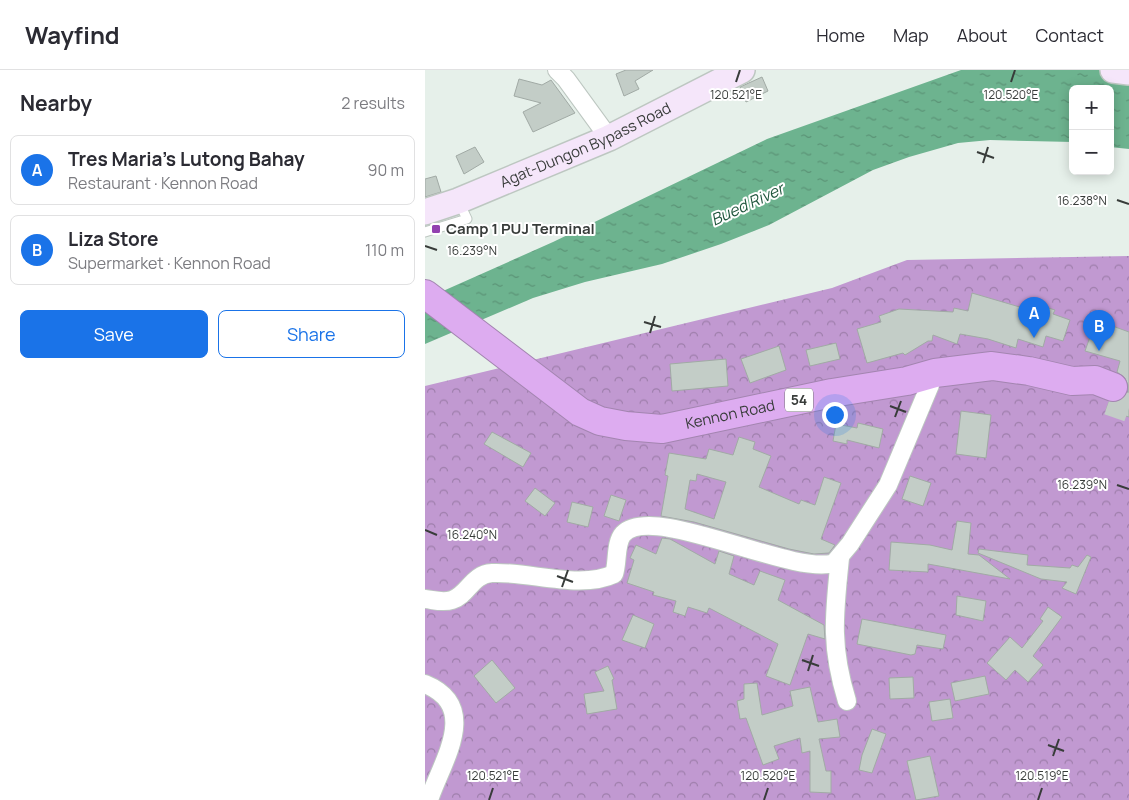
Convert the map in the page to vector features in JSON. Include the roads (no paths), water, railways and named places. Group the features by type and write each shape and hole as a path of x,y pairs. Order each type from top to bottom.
{"highway":[{"name":"Kennon Road","path":"425,294 580,412 600,421 626,426 662,429 832,393 907,381 935,373 992,366 1029,371 1072,381 1086,393 1111,394"}],"street":[{"path":"557,70 566,79 609,138"},
{"name":"Agat-Dungon Bypass Road","path":"425,212 459,201 609,138 742,70"},
{"path":"1113,70 1129,72"},
{"path":"847,701 838,669 834,644 834,610 840,558 888,485 935,373"},
{"path":"425,599 453,600 463,594 470,583 489,573 562,579 604,579 614,574 622,536 627,531 641,527 685,531 789,561 813,565 826,566 840,558"},
{"path":"425,684 439,690 450,702 454,714 448,756 429,800"}],"lane":[{"path":"425,232 467,219 459,201"}],"water":[{"name":"Bued River","path":"961,70 1129,70 1129,149 1114,147 1114,85 1069,85 1069,142 990,140 958,143 909,157 873,170 769,225 721,244 662,264 585,282 533,298 425,344 425,299 553,242 767,139"}],"tunnel":[{"path":"1109,401 1129,408"}],"place":[{"name":"Camp 1 PUJ Terminal","path":"436,229"},
{"name":"Tres Maria's Lutong Bahay","path":"1034,338"},
{"name":"Liza Store","path":"1099,351"}]}
